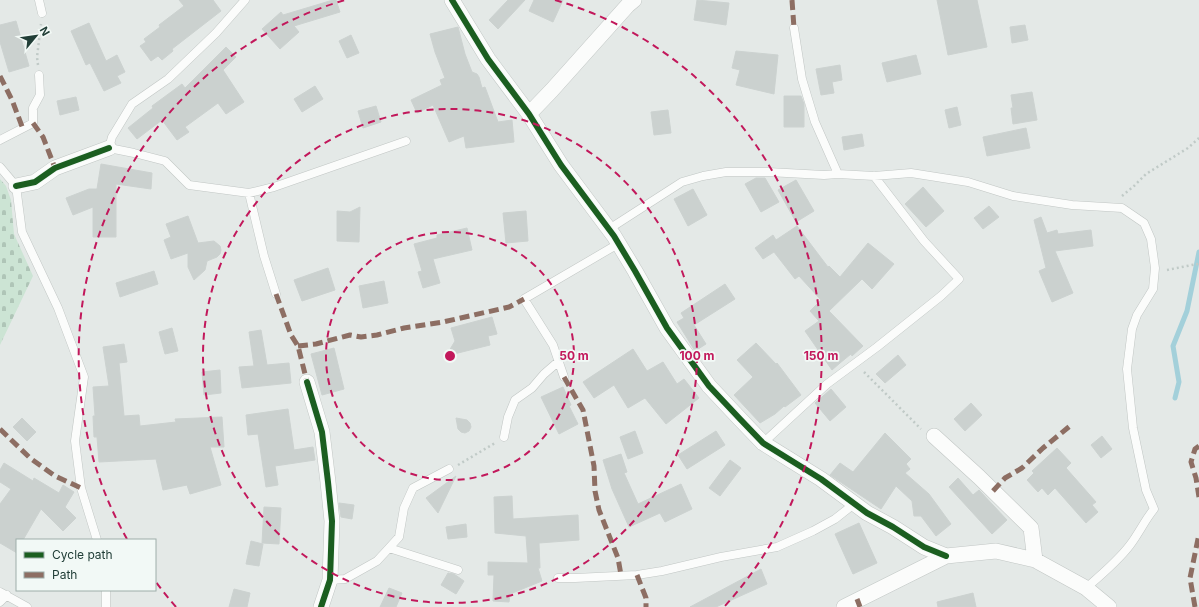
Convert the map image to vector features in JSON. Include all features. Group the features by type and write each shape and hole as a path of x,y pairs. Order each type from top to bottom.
{"street":[{"path":"452,0 488,59 529,114 561,165 618,244 667,328 709,386 740,420 764,443 821,479 867,513 924,546 946,556"},
{"path":"529,114 634,0"},
{"path":"16,186 35,182 55,168 109,148"},
{"path":"307,382 322,432 332,521 330,580 321,607"},
{"path":"934,436 979,477 1031,528 1034,560"},
{"path":"844,607 946,556 996,551 1034,560 1086,588 1109,607"}],"lane":[{"path":"39,0 42,13"},
{"path":"245,0 216,33 168,79 132,104 112,137 109,148 126,151 165,162 189,185 249,193 274,187 406,141"},
{"path":"794,28 802,79 815,122 838,174"},
{"path":"0,140 33,123 33,108 40,94 39,75"},
{"path":"0,167 16,186 22,232 58,308 84,378 75,441 81,488 97,539"},
{"path":"608,229 682,182 726,172 874,176 911,172 968,182 1013,196 1072,205 1122,208 1144,223 1151,239 1155,268 1153,289 1137,315 1132,329 1128,369 1133,428 1146,490 1154,509 1130,544 1107,570 1086,588"},
{"path":"764,443 827,384 877,347 941,296 959,279 924,241 874,176"},
{"path":"249,193 264,256 276,294"},
{"path":"564,377 553,345 524,299 618,244"},
{"path":"504,437 508,417 515,400 532,388 544,374 559,362"},
{"path":"330,580 345,579 378,561 399,537 404,508 413,488 449,469"},
{"path":"558,578 637,575 662,572 721,557 777,547 813,531 835,519 854,504"},
{"path":"389,548 458,570"},
{"path":"106,591 106,607"},
{"path":"0,602 3,594 27,607"}],"path":[{"path":"39,75 38,57 42,13"},
{"path":"1113,207 1121,197 1146,174 1188,148 1199,138"},
{"path":"1155,268 1164,270 1196,264 1199,266"},
{"path":"855,363 924,432 934,436"},
{"path":"449,469 471,458 504,437"}],"green space":[{"path":"0,179 6,186 11,200 14,234 33,276 0,345"}],"building":[{"path":"179,0 213,0 221,11 172,49 173,51 162,60 158,56 151,61 140,46 146,42 144,39 160,27 159,25 184,6"},
{"path":"336,0 340,12 294,26 299,32 280,49 262,29 281,12 283,15"},
{"path":"508,0 525,0 498,29 489,20"},
{"path":"534,0 563,0 553,22 529,11"},
{"path":"697,0 729,3 726,25 694,20"},
{"path":"937,0 977,0 987,47 948,55"},
{"path":"16,21 29,66 9,72 0,42 0,25"},
{"path":"89,23 106,61 117,55 125,72 117,76 121,83 104,91 90,63 86,65 71,31"},
{"path":"1025,25 1028,40 1012,43 1010,27"},
{"path":"458,27 465,54 472,72 477,74 479,77 482,88 485,87 498,122 512,120 514,142 466,148 464,136 449,142 433,105 417,113 411,100 442,85 440,80 445,78 430,34"},
{"path":"351,35 359,53 347,58 339,41"},
{"path":"226,47 236,57 223,70 244,102 226,114 218,103 185,127 189,132 177,140 162,120 137,139 128,128 153,108 152,106 182,84 185,88"},
{"path":"736,51 778,55 774,94 736,85 740,70 732,68"},
{"path":"916,55 921,74 887,82 882,63"},
{"path":"840,65 842,80 832,82 834,93 821,95 816,69"},
{"path":"315,86 323,99 302,112 294,99"},
{"path":"1032,92 1037,120 1013,124 1011,95"},
{"path":"784,96 801,96 804,104 804,127 784,127"},
{"path":"76,97 79,110 60,115 57,101"},
{"path":"376,106 381,122 363,128 358,111"},
{"path":"957,107 961,125 949,128 945,110"},
{"path":"668,110 671,133 654,135 651,112"},
{"path":"1026,128 1030,148 987,156 983,137"},
{"path":"862,134 864,146 844,150 842,137"},
{"path":"101,164 152,173 151,189 116,184 116,237 93,237 93,207 73,215 66,198 89,189 97,189"},
{"path":"756,178 765,178 779,202 761,212 745,184"},
{"path":"796,180 814,211 796,222 778,190"},
{"path":"923,187 944,211 926,227 905,204"},
{"path":"693,189 707,215 688,226 674,199"},
{"path":"989,206 999,217 983,229 974,218"},
{"path":"360,207 359,242 337,241 337,211 350,212"},
{"path":"526,211 528,241 506,243 503,213"},
{"path":"188,216 198,243 214,241 220,246 221,250 217,257 207,261 205,270 194,280 188,267 188,253 171,259 164,240 171,237 166,224"},
{"path":"1041,217 1047,233 1057,230 1058,234 1091,230 1093,246 1055,251 1073,293 1052,302 1039,271 1046,268 1034,220"},
{"path":"797,226 828,267 829,266 840,277 868,243 894,264 872,289 862,279 829,311 863,346 832,370 805,331 819,321 810,311 821,300 799,276 795,279 774,252 763,259 755,248 773,235 776,240"},
{"path":"467,228 472,250 433,259 440,283 423,288 418,272 422,271 414,244 437,238 437,235"},
{"path":"328,268 335,290 302,301 294,280"},
{"path":"154,271 158,284 120,297 116,283"},
{"path":"384,281 388,303 363,308 359,286"},
{"path":"725,284 735,299 694,325 706,344 695,351 677,322 684,318 681,313"},
{"path":"492,317 497,334 488,336 490,345 446,356 455,341 451,328"},
{"path":"172,328 178,351 165,354 159,332"},
{"path":"261,330 267,365 289,363 291,383 242,388 239,367 254,366 249,332"},
{"path":"756,343 776,364 777,363 801,395 760,423 734,395 753,377 737,360"},
{"path":"124,344 127,362 119,363 124,416 139,415 140,426 176,422 175,419 222,417 224,447 210,447 221,485 190,494 187,485 163,490 156,459 99,462 97,437 94,437 93,416 95,416 93,387 109,386 103,347"},
{"path":"334,348 344,389 322,395 311,354"},
{"path":"633,349 647,371 663,362 677,384 684,379 699,398 666,424 645,398 628,408 614,385 594,398 583,382"},
{"path":"898,355 906,365 885,383 876,374"},
{"path":"220,370 221,393 204,395 202,372"},
{"path":"563,387 571,405 569,406 578,424 559,434 541,397"},
{"path":"831,389 846,407 830,421 815,403"},
{"path":"971,403 982,415 965,431 954,419"},
{"path":"288,409 294,450 313,447 315,460 275,466 278,485 266,487 258,434 248,435 246,415"},
{"path":"22,418 36,432 27,441 13,427"},
{"path":"456,418 467,420 470,423 471,427 469,431 465,433 458,429"},
{"path":"635,431 643,453 628,459 620,437"},
{"path":"716,431 725,445 687,469 678,455"},
{"path":"885,433 911,459 906,464 910,469 905,473 929,494 951,524 936,536 921,516 914,516 912,501 896,486 881,509 830,475 840,463 853,472"},
{"path":"1102,436 1112,449 1101,458 1091,445"},
{"path":"1057,448 1071,463 1066,468 1096,502 1092,505 1098,512 1086,523 1055,488 1048,495 1042,488 1038,492 1027,480 1034,473 1032,471"},
{"path":"621,454 627,472 624,473 638,504 681,484 692,509 665,522 660,513 629,527 612,489 603,460"},
{"path":"730,460 741,468 720,496 709,488"},
{"path":"4,463 33,481 34,478 59,493 63,485 74,492 65,507 76,518 63,531 41,509 24,539 16,539 16,552 0,543 0,504 11,489 0,482 0,470"},
{"path":"456,476 438,513 426,498"},
{"path":"958,478 973,495 979,490 1007,520 992,534 949,487"},
{"path":"512,496 513,519 578,515 579,540 539,543 540,568 538,568 542,581 510,594 509,602 493,601 494,575 488,575 488,562 528,563 526,536 495,533 494,497"},
{"path":"339,503 354,505 352,519 341,517"},
{"path":"264,507 281,508 279,544 262,543"},
{"path":"859,523 877,563 853,574 835,534"},
{"path":"466,524 467,537 448,539 446,527"},
{"path":"251,541 263,544 259,566 246,564"},
{"path":"761,569 767,584 716,607 690,607"},
{"path":"448,573 454,574 464,581 456,594 441,585"},
{"path":"389,588 402,593 396,607 380,607"},
{"path":"234,589 250,593 247,607 229,607"},
{"path":"973,593 976,607 938,607 937,602"}],"waterway":[{"path":"1175,398 1179,382 1173,346 1187,311 1199,252"}],"marked path":[{"path":"792,0 794,28"},
{"path":"0,76 12,100 23,129"},
{"path":"33,123 43,137 55,168"},
{"path":"276,294 291,335 298,346 307,382"},
{"path":"298,346 316,344 350,335 361,337 377,335 404,328 443,322 509,307 524,299"},
{"path":"564,377 583,410 594,466 595,491 599,510 618,558 621,575"},
{"path":"993,491 1005,478 1022,468 1043,448 1070,426"},
{"path":"0,429 30,458 55,476 81,488"},
{"path":"1199,446 1195,449 1191,462 1196,478 1199,497"},
{"path":"1195,607 1190,578 1199,534"},
{"path":"637,575 646,598 646,607"},
{"path":"857,599 860,607"}],"cycle path":[{"path":"452,0 488,59 529,114 561,165 614,236 667,328 709,386 763,443 821,479 867,513 893,527 924,547 946,556"},
{"path":"16,186 35,182 55,168 109,148"},
{"path":"307,382 322,432 332,521 330,580 321,607"}]}
